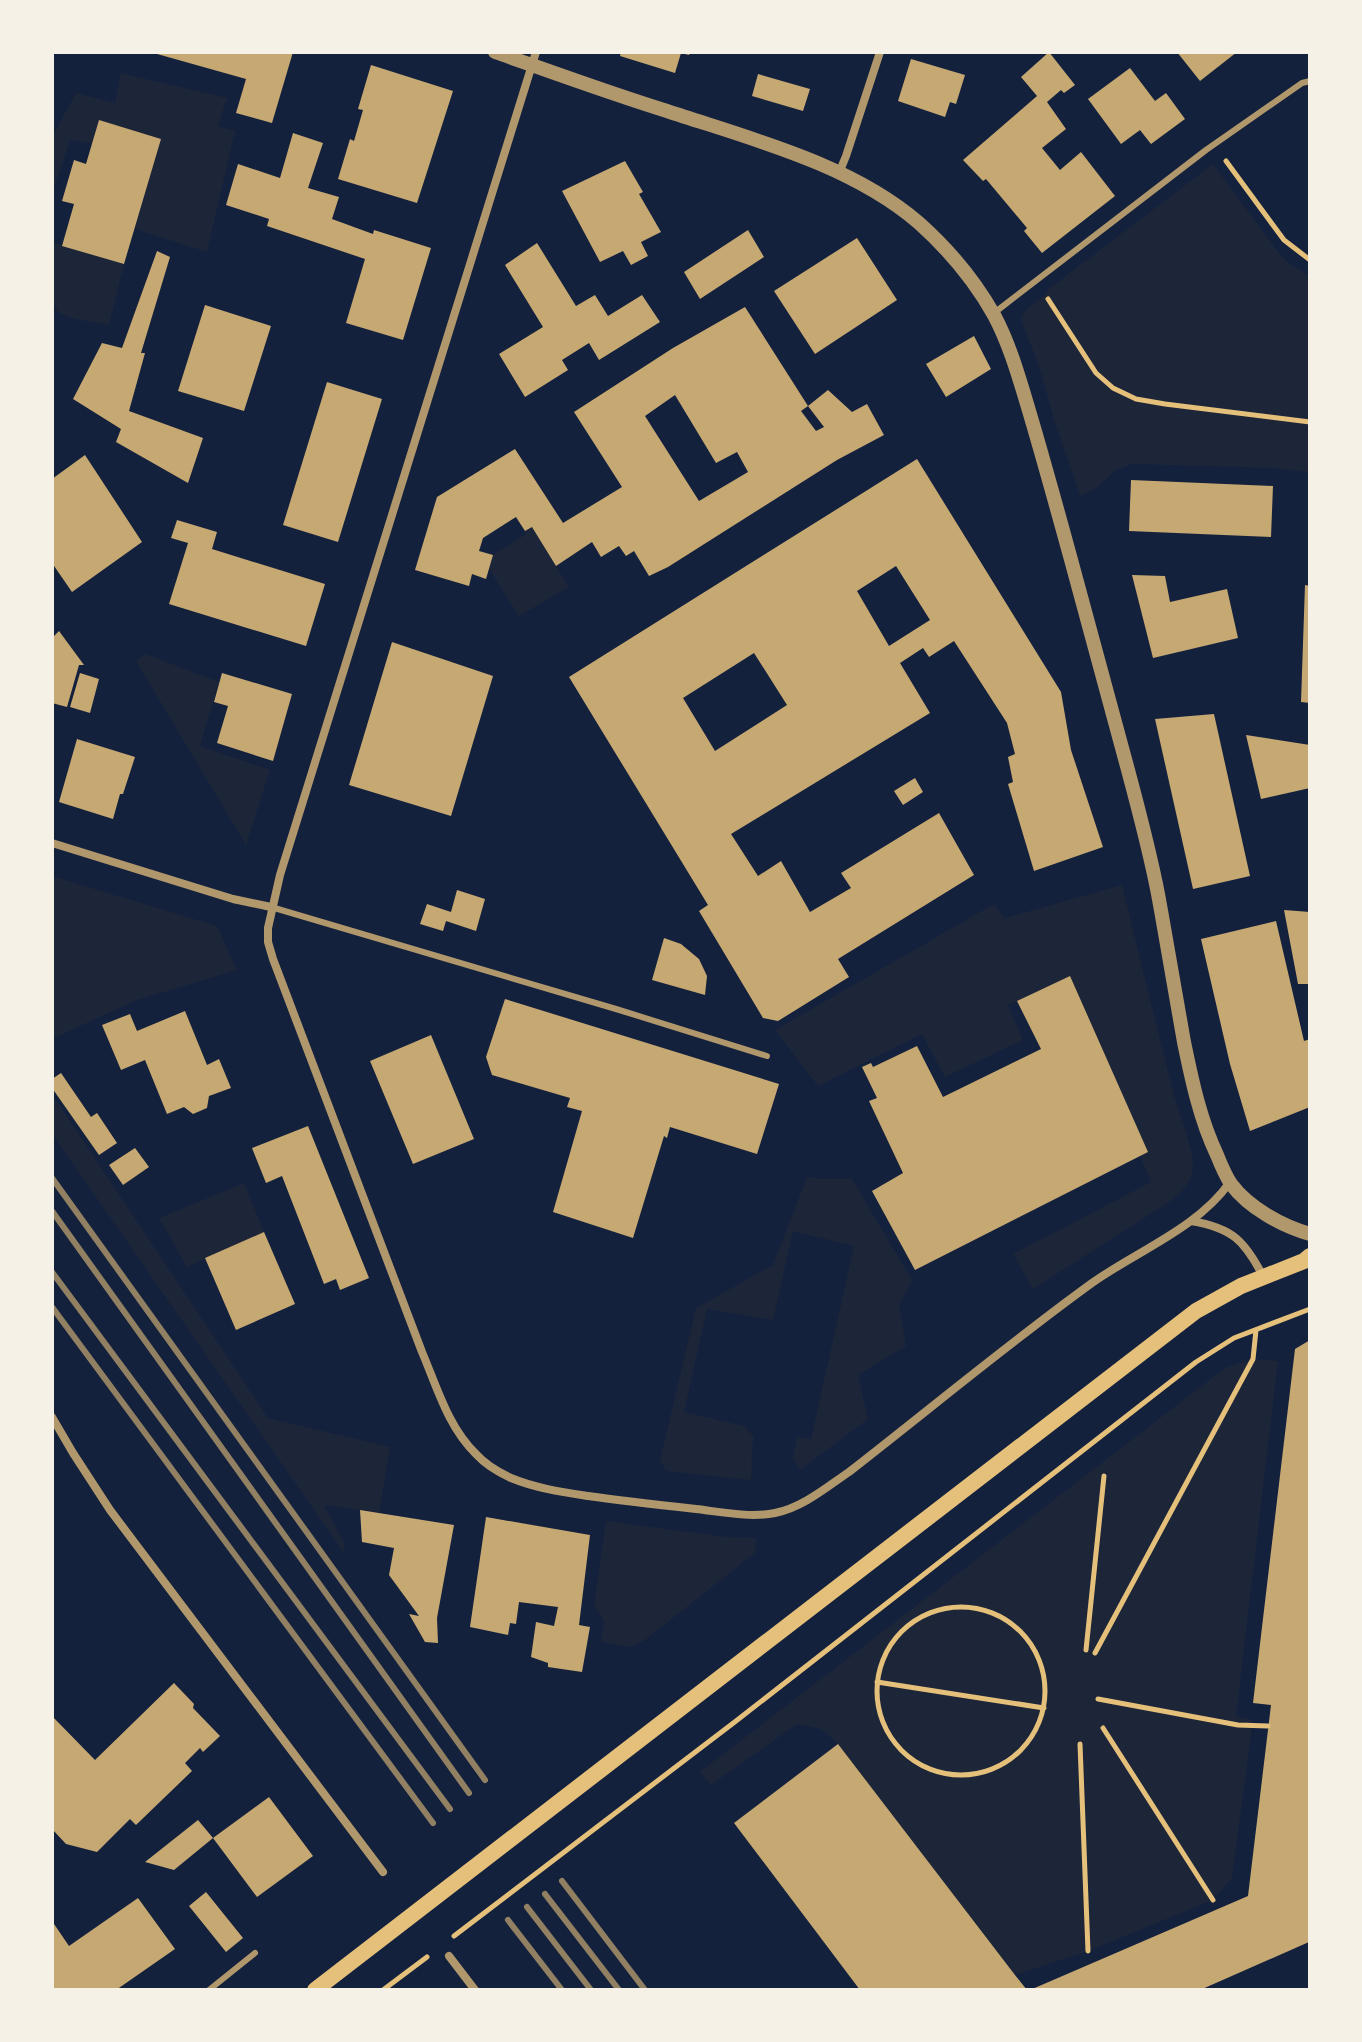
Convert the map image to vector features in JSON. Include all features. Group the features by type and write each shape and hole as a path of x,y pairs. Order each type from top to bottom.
{"main road":[{"path":"315,1990 1196,1311 1219,1297 1308,1259"}],"street":[{"path":"495,52 534,58 600,90 759,142 839,173 918,222 961,268 993,314 1007,343 1030,415 1117,728 1157,889 1181,1025 1205,1127 1230,1182 1240,1194 1261,1211 1294,1230 1310,1234"},
{"path":"839,173 880,52"},
{"path":"534,58 335,695 271,907 268,928 273,959 422,1352 459,1433 475,1454 491,1466 538,1487 638,1503 730,1513 777,1513 795,1507 849,1472 1090,1285 1191,1221 1212,1204 1230,1182"},
{"path":"52,843 233,899 271,907"},
{"path":"1191,1221 1230,1232 1255,1260 1264,1278"},
{"path":"52,1417 110,1510 383,1872"},
{"path":"449,1956 475,1990"}],"lane":[{"path":"993,314 1206,150 1302,83 1310,81"},
{"path":"271,907 767,1056"},
{"path":"209,1990 255,1953"}],"path":[{"path":"1223,157 1284,240 1310,260"},
{"path":"1045,295 1096,373 1113,388 1136,399 1310,422"},
{"path":"446,1942 736,1721 1196,1362 1256,1329 1310,1309"},
{"path":"1095,1653 1253,1359 1256,1329"},
{"path":"1086,1650 1104,1476"},
{"path":"970,1607 996,1614 1029,1641 1043,1667 1046,1687 1044,1708 1028,1742 1009,1761 984,1772 957,1775 931,1769 907,1755 890,1735 879,1710 877,1682 884,1657 898,1635 919,1617 943,1608 970,1607"},
{"path":"877,1682 1044,1708"},
{"path":"1098,1699 1238,1725 1268,1726"},
{"path":"1103,1728 1213,1900"},
{"path":"1080,1744 1088,1951"},
{"path":"383,1990 434,1952"}],"shaded area":[{"path":"121,73 227,98 218,126 235,131 207,252 135,229 161,139 99,121 92,143 70,140 52,195 52,137 76,93 115,103"},
{"path":"1213,164 1281,256 1310,276 1310,472 1131,464 1115,471 1095,489 1080,496 1022,316 1050,288"},
{"path":"52,242 124,264 109,325 70,317 55,307"},
{"path":"532,527 569,587 519,616 489,569 493,555"},
{"path":"145,654 219,682 200,746 270,770 246,845 136,661"},
{"path":"52,876 217,926 237,970 137,1000 52,1039"},
{"path":"1122,885 1174,1095 1191,1149 1193,1171 1186,1186 1171,1201 1033,1289 1013,1254 1151,1182 1140,1156 1148,1152 1070,977 1008,1005 1023,1040 945,1077 922,1034 818,1086 775,1030 994,904 1005,918"},
{"path":"52,1094 268,1418 390,1447 379,1513 324,1505 344,1543 344,1553 52,1134"},
{"path":"807,1177 852,1179 912,1280 899,1305 906,1346 858,1375 868,1419 800,1470 793,1458 797,1437 811,1439 854,1246 793,1231 773,1320 707,1309 684,1412 744,1426 754,1437 751,1480 666,1471 660,1460 696,1308 773,1265"},
{"path":"244,1183 264,1232 187,1267 159,1218"},
{"path":"1253,1359 1278,1361 1236,1716 1253,1720 1232,1878 1213,1900 1088,1951 1015,1975 838,1744 821,1729 797,1724 711,1785 700,1772 1225,1368"},
{"path":"606,1521 756,1538 755,1553 645,1640 632,1647 601,1642 604,1621 594,1605"}],"building":[{"path":"150,52 293,52 272,123 236,113 246,79"},
{"path":"621,52 690,52 689,55 681,53 675,73 620,56"},
{"path":"1049,52 1075,85 1064,93 1061,90 1047,102 1066,129 1042,148 1060,170 1081,152 1115,196 1042,253 1024,231 1027,228 986,179 983,181 963,160 1037,96 1021,77"},
{"path":"1177,52 1237,52 1200,81"},
{"path":"911,59 965,75 956,104 950,102 945,117 898,101"},
{"path":"371,65 453,91 417,203 338,179 363,110 358,109"},
{"path":"1130,68 1155,101 1166,93 1185,119 1151,144 1140,130 1121,144 1088,99"},
{"path":"758,74 810,89 803,111 752,96"},
{"path":"99,120 161,139 124,264 62,246 74,204 62,201 74,160 86,164"},
{"path":"293,133 323,143 308,188 339,197 332,219 373,234 374,230 431,248 403,340 346,323 365,259 267,226 269,219 226,205 238,164 280,178"},
{"path":"625,161 643,192 639,194 661,232 641,242 648,256 631,265 623,251 600,262 562,191"},
{"path":"748,230 764,257 700,299 684,272"},
{"path":"857,238 897,300 815,354 774,291"},
{"path":"537,243 576,306 595,295 608,316 642,295 660,322 599,360 589,343 562,360 568,370 525,397 499,354 543,327 505,265"},
{"path":"157,251 170,257 141,353 145,353 129,411 203,438 188,483 116,442 121,429 73,399 102,343 122,348"},
{"path":"205,305 271,326 244,411 178,391"},
{"path":"745,307 808,406 828,390 852,412 867,404 884,435 837,460 649,576 634,551 626,556 619,546 601,557 592,542 556,566 532,527 525,531 516,517 483,538 479,551 493,555 486,579 472,574 469,586 415,570 437,497 515,449 563,523 622,487 574,412 673,348","holes":["675,395 716,463 737,452 748,472 699,501 645,416","808,406 824,427 816,431 801,411"]},
{"path":"974,336 991,369 946,397 926,364"},
{"path":"327,382 382,399 338,542 283,525"},
{"path":"85,455 142,542 72,592 52,563 52,479"},
{"path":"917,459 1061,692 1071,750 1103,847 1034,871 1008,784 1013,782 1008,757 1015,754 1007,723 954,641 929,657 923,648 900,663 930,713 731,834 758,876 781,861 810,912 851,888 841,873 939,813 974,875 838,959 849,977 778,1021 763,1018 699,911 708,905 569,677","holes":["896,566 930,620 889,646 857,591","754,653 787,705 715,751 683,698"]},
{"path":"1131,480 1273,486 1271,537 1129,531"},
{"path":"177,520 217,532 212,549 325,584 306,646 169,604 188,543 171,538"},
{"path":"1132,575 1165,576 1170,602 1227,589 1238,638 1153,658"},
{"path":"1305,585 1310,586 1310,703 1301,702"},
{"path":"59,631 84,665 79,665 67,707 52,703 52,638"},
{"path":"392,642 493,676 451,816 349,785"},
{"path":"80,673 99,679 90,713 70,707"},
{"path":"222,673 292,694 273,761 217,743 228,706 214,702"},
{"path":"1214,714 1250,876 1193,889 1155,719"},
{"path":"1246,735 1310,745 1310,788 1261,799"},
{"path":"77,739 135,757 113,819 59,802"},
{"path":"915,778 923,792 903,805 894,791"},
{"path":"457,890 485,899 476,931 446,921 443,931 420,924 427,904 451,912"},
{"path":"1284,910 1310,912 1310,984 1298,984"},
{"path":"1276,921 1304,1041 1310,1039 1310,1107 1250,1131 1230,1064 1201,939"},
{"path":"664,938 681,944 699,959 707,976 705,995 652,980"},
{"path":"1070,976 1148,1152 915,1270 872,1191 903,1173 869,1101 877,1098 862,1067 871,1063 873,1067 917,1046 943,1097 1041,1049 1017,1001"},
{"path":"505,999 779,1084 757,1154 670,1127 667,1138 664,1136 633,1238 553,1212 582,1111 567,1107 570,1098 492,1075 486,1057"},
{"path":"185,1011 207,1065 219,1059 231,1088 209,1096 207,1108 193,1114 184,1107 167,1114 145,1060 121,1070 102,1025 130,1014 137,1031"},
{"path":"431,1035 474,1139 413,1164 370,1061"},
{"path":"61,1073 91,1117 97,1113 117,1143 99,1155 52,1088 52,1079"},
{"path":"308,1126 369,1278 340,1290 336,1279 324,1284 282,1176 266,1183 252,1148"},
{"path":"135,1148 149,1167 123,1185 109,1165"},
{"path":"264,1232 295,1304 236,1330 205,1258"},
{"path":"1310,1340 1309,1942 1200,1990 1030,1990 1248,1896 1271,1705 1253,1703 1295,1349"},
{"path":"360,1510 454,1525 437,1618 438,1643 425,1642 409,1614 419,1616 389,1575 394,1548 362,1542"},
{"path":"486,1517 590,1535 579,1625 590,1627 582,1672 548,1667 548,1663 531,1657 536,1622 554,1626 558,1607 519,1602 516,1624 510,1623 508,1635 470,1627"},
{"path":"174,1683 220,1736 203,1752 200,1748 185,1763 192,1771 136,1825 130,1819 97,1852 66,1844 52,1829 52,1716 95,1760"},
{"path":"838,1744 1027,1990 860,1990 734,1823"},
{"path":"269,1797 313,1856 257,1897 213,1838"},
{"path":"198,1820 213,1838 174,1870 145,1862"},
{"path":"206,1892 243,1938 226,1952 189,1906"},
{"path":"138,1898 175,1949 116,1990 52,1990 52,1921 69,1946"}],"railway":[{"path":"52,1178 485,1780"},
{"path":"52,1211 469,1793"},
{"path":"52,1272 450,1809"},
{"path":"52,1307 433,1823"},
{"path":"562,1881 645,1990"},
{"path":"545,1894 619,1990"},
{"path":"527,1907 591,1990"},
{"path":"508,1920 562,1990"}]}
